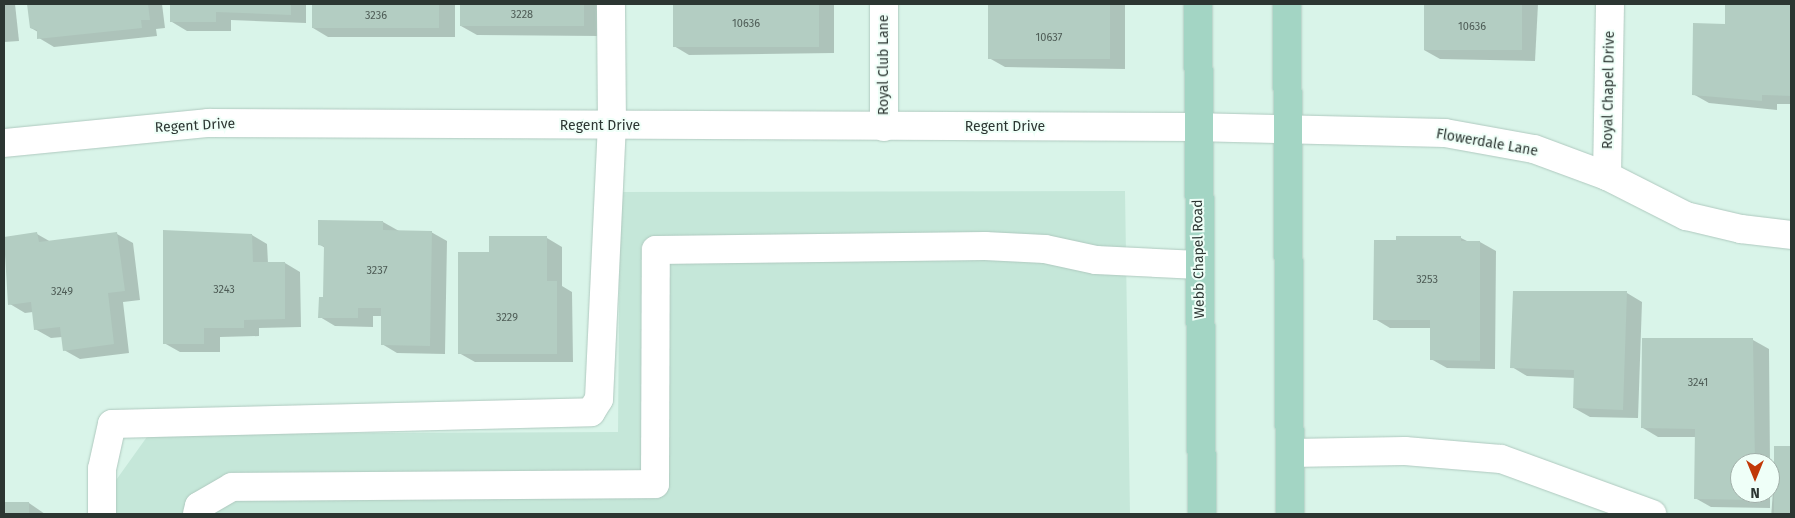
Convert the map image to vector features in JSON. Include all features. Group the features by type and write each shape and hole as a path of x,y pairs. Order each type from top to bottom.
{"main road":[{"name":"Webb Chapel Road","path":"1198,4 1197,127 1202,514"},
{"path":"1287,4 1286,131 1290,514"}],"street":[{"path":"102,514 102,469 112,424 591,412 599,399 612,126 611,4"},
{"name":"Royal Club Lane","path":"884,4 884,127"},
{"name":"Royal Chapel Drive","path":"1607,176 1610,4"},
{"name":"Regent Drive","path":"4,143 208,123 1197,127"},
{"name":"Flowerdale Lane","path":"1197,127 1286,131 1445,133 1534,149 1607,176 1686,216 1741,229 1791,235"},
{"path":"197,514 199,506 232,488 655,484 656,250 985,246 1046,249 1096,260 1199,265"},
{"path":"1290,453 1405,451 1501,459 1652,514"}],"shaded area":[{"path":"1125,191 1130,514 113,514 114,483 149,434 618,432 620,192"}],"building":[{"path":"27,4 148,4 150,20 141,20 142,28 37,39 37,30 30,28"},
{"path":"170,4 291,4 291,15 216,12 216,22 170,22"},
{"path":"312,4 439,4 439,28 312,28"},
{"path":"460,4 584,4 584,26 460,26"},
{"path":"673,4 819,4 819,47 673,47"},
{"path":"988,4 1110,4 1110,59 988,59"},
{"path":"1424,4 1522,4 1522,50 1424,50"},
{"path":"1725,4 1791,4 1791,96 1762,95 1762,101 1692,95 1693,23 1725,24"},
{"path":"318,220 383,221 383,230 432,231 430,346 381,345 381,308 358,308 358,318 318,318 319,297 323,297 324,246 318,245"},
{"path":"163,230 252,234 253,262 285,262 285,319 244,320 244,328 204,328 204,344 163,344"},
{"path":"37,232 39,242 117,232 125,291 108,293 114,344 63,351 60,327 34,330 31,302 8,305 4,237"},
{"path":"489,236 547,236 547,281 557,281 557,354 458,354 458,252 489,252"},
{"path":"1396,236 1461,236 1461,241 1480,241 1480,361 1430,360 1430,320 1373,320 1374,240 1396,240"},
{"path":"1513,291 1627,291 1623,410 1573,408 1574,370 1510,368"},
{"path":"1642,338 1753,338 1755,453 1730,453 1730,500 1694,499 1695,429 1641,428"},
{"path":"1774,446 1791,446 1791,514 1774,514 1774,503 1780,503 1780,453 1774,453"},
{"path":"4,502 29,502 29,514 4,514"}]}
